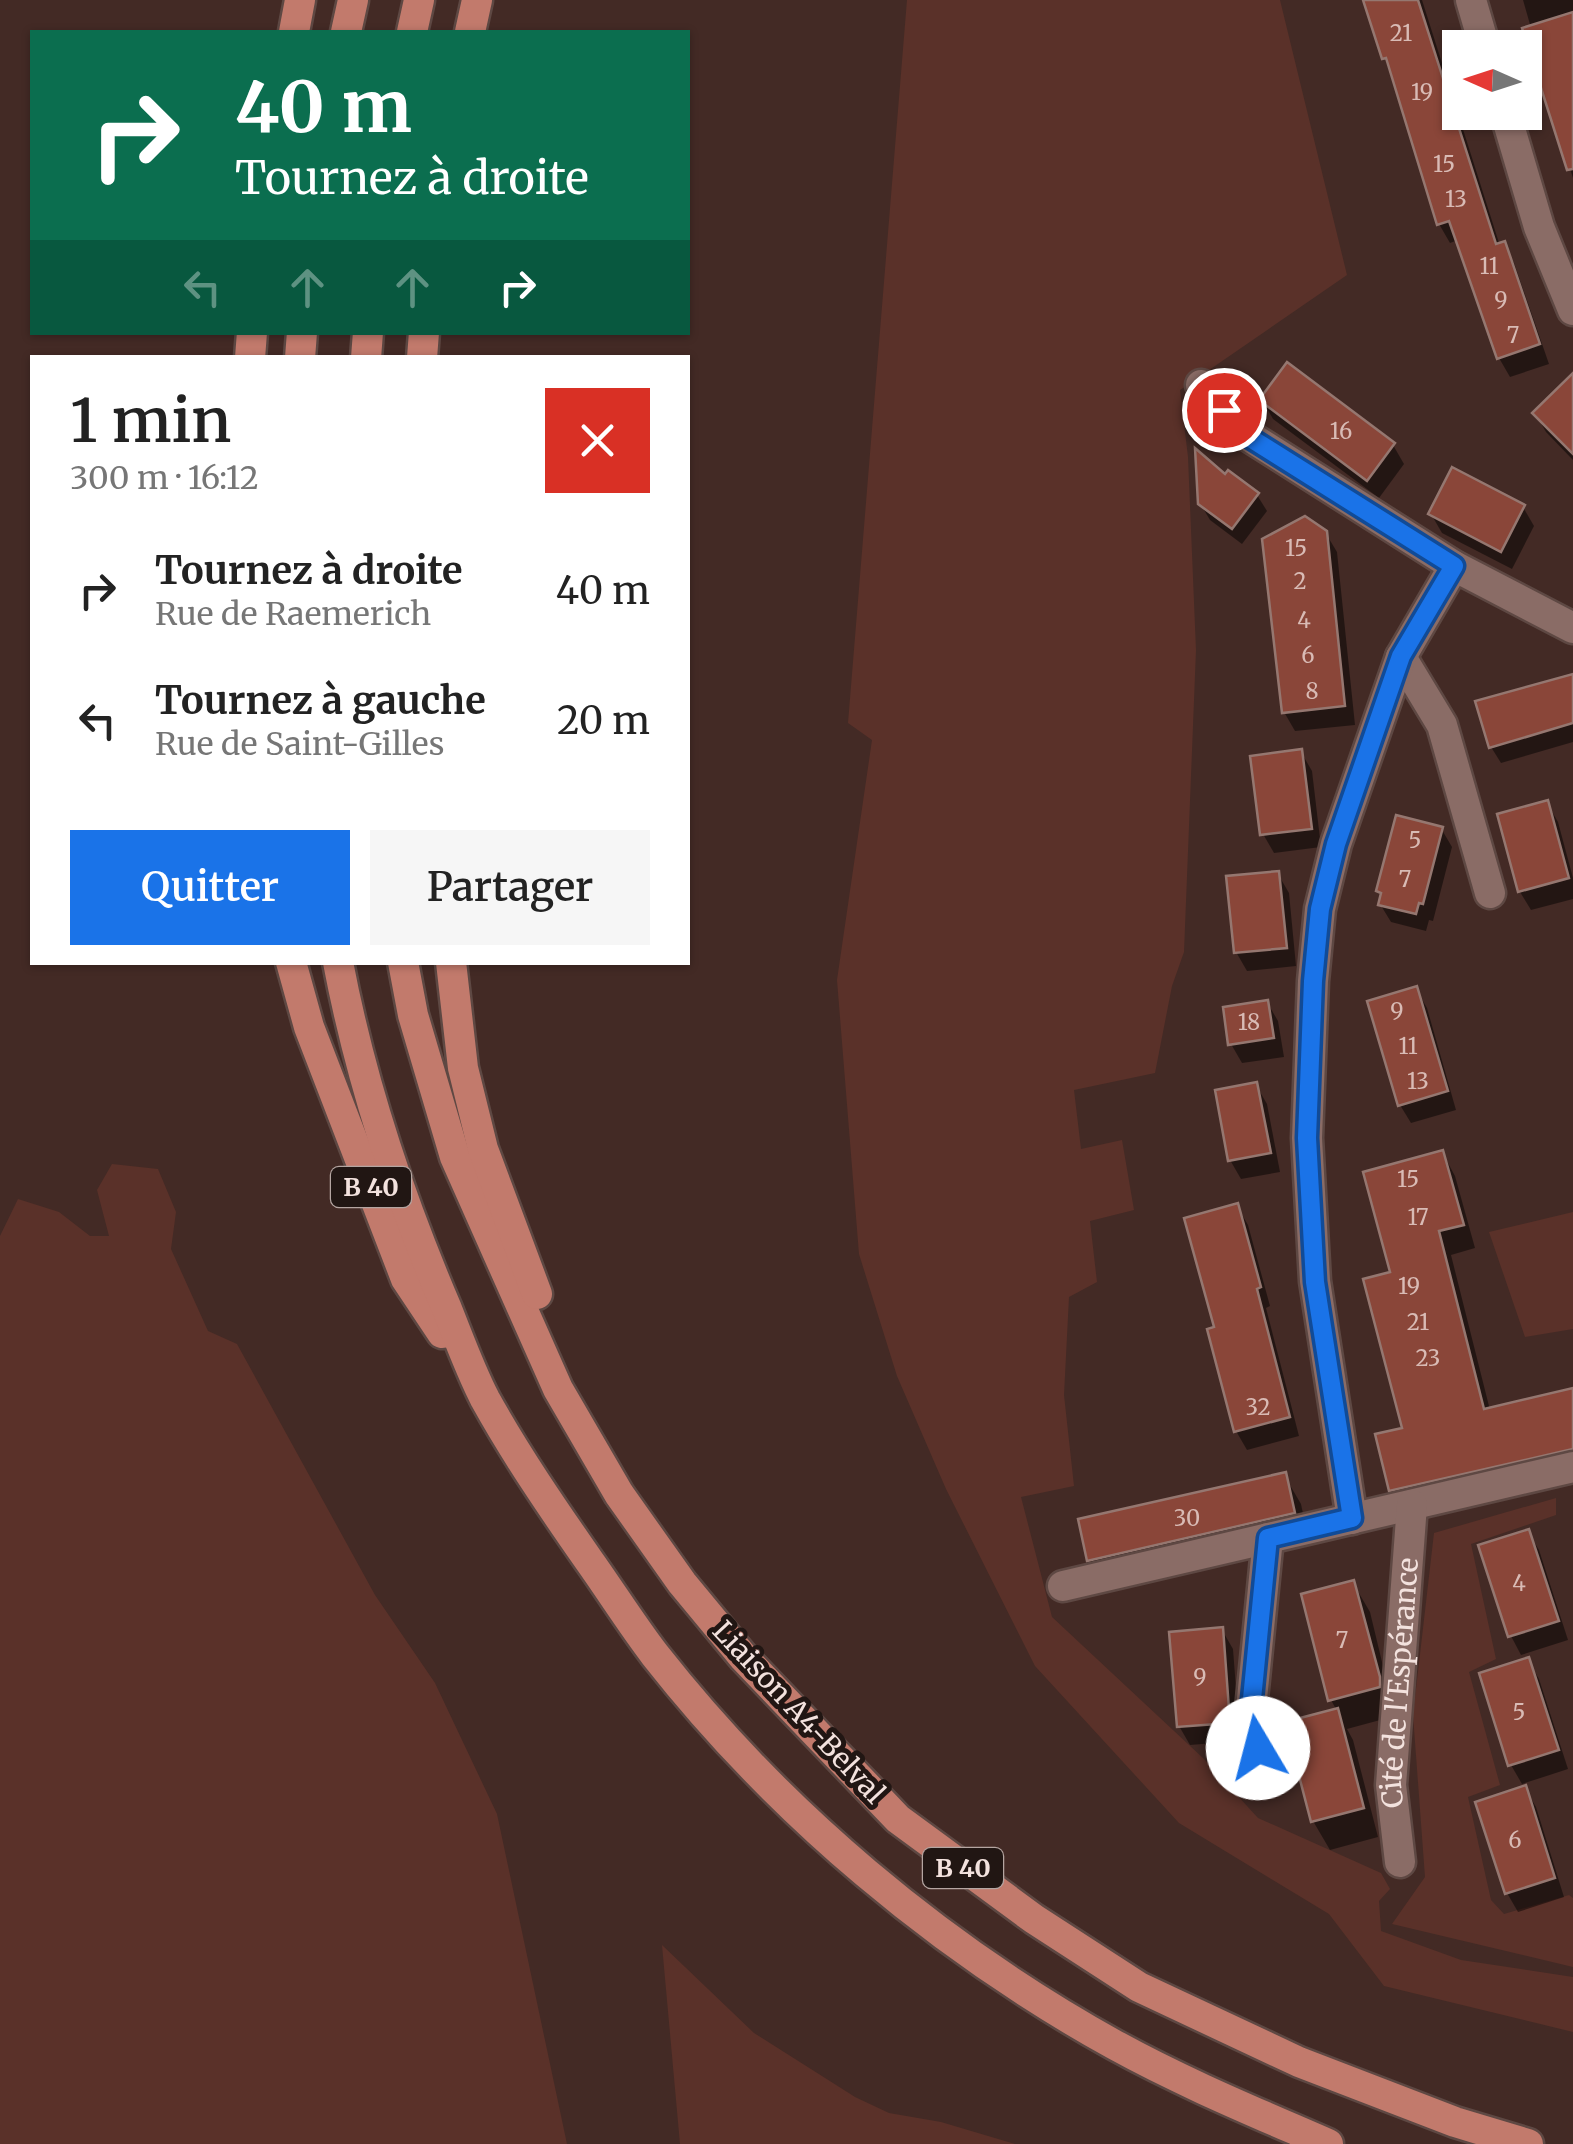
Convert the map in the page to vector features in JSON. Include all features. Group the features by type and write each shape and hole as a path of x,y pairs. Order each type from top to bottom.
{"highway":[{"path":"294,30 300,0"},
{"path":"346,30 352,0"},
{"path":"412,30 420,0"},
{"path":"470,30 477,0"},
{"name":"B 40","path":"291,965 309,1028 406,1278 548,1503 655,1654 719,1730 797,1810 896,1898 1029,1992 1116,2046 1328,2144"},
{"name":"B 40","path":"339,965 371,1106 417,1239 484,1396"},
{"name":"Liaison A4-Belval","path":"404,965 413,1015 455,1157 558,1390 620,1494 682,1582 744,1658 898,1818 1034,1919 1139,1987 1298,2062 1455,2122 1528,2144"},
{"name":"B 40","path":"451,965 463,1068 483,1149 540,1300 558,1390"}],"street":[{"path":"1471,0 1480,30"},
{"path":"1510,130 1539,226 1573,310"},
{"path":"1201,385 1247,436 1454,566 1573,628"},
{"path":"1352,1518 1315,1282 1307,1138 1320,909 1336,844 1401,656 1454,566"},
{"path":"1401,656 1442,725 1490,893"},
{"path":"1063,1586 1573,1467"},
{"name":"Cité de l'Espérance","path":"1400,1862 1392,1786 1412,1505"},
{"path":"1258,1748 1251,1709 1268,1538"}],"shaded area":[{"path":"907,0 1280,0 1347,275 1180,390 1188,457 1196,650 1184,952 1172,986 1155,1073 1074,1090 1081,1149 1122,1140 1134,1210 1090,1221 1097,1282 1069,1297 1064,1395 1074,1486 1021,1497 1052,1617 1204,1759 1258,1818 1381,1873 1390,1889 1379,1901 1381,1931 1461,1960 1573,1977 1573,2032 1384,1986 1329,1914 1179,1823 1035,1666 946,1489 897,1376 859,1254 837,980 872,740 848,723"},
{"path":"112,1164 158,1169 176,1212 171,1249 208,1331 237,1344 375,1595 435,1683 497,1814 567,2144 0,2144 0,1236 18,1199 59,1212 90,1236 109,1236 97,1190"},
{"path":"1573,1212 1573,1329 1525,1337 1489,1232"},
{"path":"1556,1498 1556,1515 1471,1544 1496,1659 1469,1672 1500,1785 1468,1797 1491,1900 1504,1914 1569,1895 1573,1898 1573,1967 1392,1924 1425,1877 1413,1715 1434,1533"},
{"path":"662,1945 754,2033 855,2097 889,2113 941,2122 1015,2144 680,2144"}],"building":[{"path":"1363,0 1418,0 1442,75 1442,130 1460,130 1496,244 1505,241 1540,344 1497,359 1449,221 1437,225 1386,58 1382,59"},
{"path":"1573,12 1573,169 1567,170 1542,91 1542,30 1522,28"},
{"path":"1287,362 1395,443 1367,481 1259,400"},
{"path":"1573,373 1573,454 1532,413"},
{"path":"1195,448 1225,474 1228,470 1259,493 1232,529 1198,504"},
{"path":"1452,467 1525,505 1501,552 1428,514"},
{"path":"1305,516 1327,531 1345,706 1282,713 1262,539"},
{"path":"1573,674 1573,723 1489,748 1475,701"},
{"path":"1302,749 1312,829 1260,835 1250,756"},
{"path":"1548,800 1569,878 1518,892 1497,814"},
{"path":"1396,815 1443,827 1423,904 1419,903 1416,914 1378,905 1381,893 1376,891"},
{"path":"1279,871 1287,948 1234,953 1226,876"},
{"path":"1417,986 1448,1091 1398,1106 1367,1001"},
{"path":"1268,1000 1274,1038 1228,1045 1223,1007"},
{"path":"1257,1082 1271,1153 1228,1161 1215,1090"},
{"path":"1443,1150 1464,1225 1439,1231 1484,1409 1573,1388 1573,1449 1389,1491 1375,1434 1402,1428 1363,1279 1390,1272 1363,1172"},
{"path":"1238,1203 1290,1417 1234,1432 1207,1329 1214,1327 1184,1218"},
{"path":"1286,1472 1295,1513 1087,1561 1078,1519"},
{"path":"1529,1529 1559,1621 1508,1637 1478,1545"},
{"path":"1354,1580 1380,1687 1328,1701 1301,1594"},
{"path":"1223,1627 1230,1723 1177,1727 1169,1632"},
{"path":"1529,1657 1559,1750 1508,1766 1479,1673"},
{"path":"1338,1708 1364,1808 1311,1822 1285,1722"},
{"path":"1526,1785 1555,1878 1505,1894 1475,1802"}],"route":[{"path":"1224,410 1247,436 1454,566 1401,656 1336,844 1320,909 1307,1138 1315,1282 1352,1518 1268,1538 1251,1709 1258,1748"}]}
